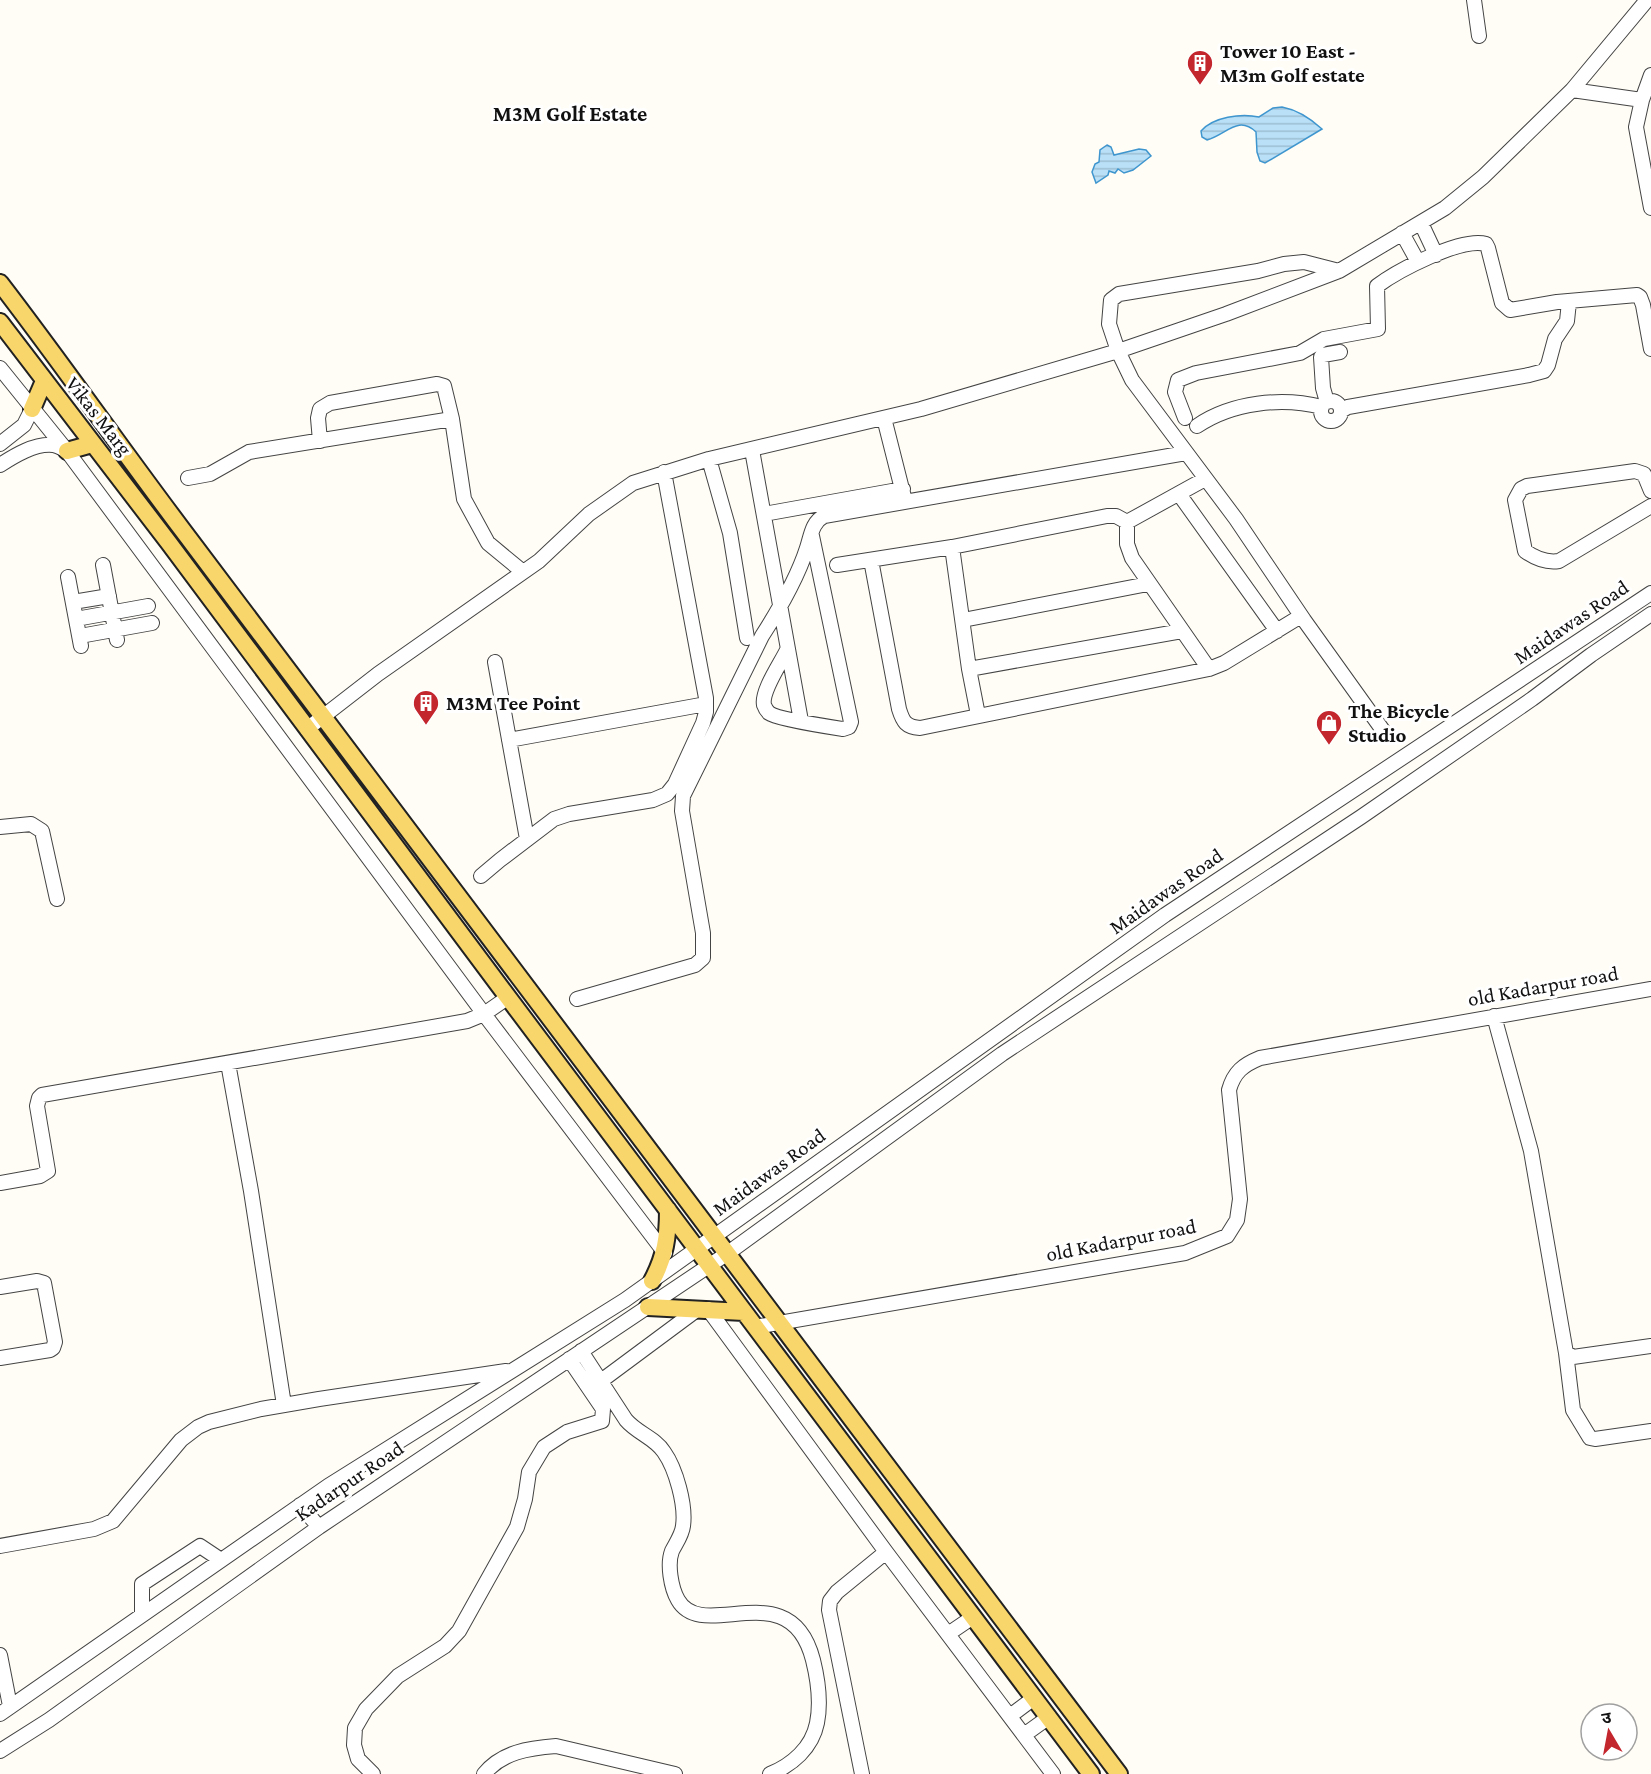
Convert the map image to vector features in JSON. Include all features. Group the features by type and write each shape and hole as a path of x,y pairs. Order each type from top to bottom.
{"main road":[{"path":"0,284 163,504 728,1253 858,1430 1119,1774"},
{"name":"Vikas Marg","path":"0,322 164,536 507,998 1091,1774"},
{"path":"32,409 44,381"},
{"path":"67,451 92,444"},
{"path":"652,1281 665,1253 668,1210"},
{"path":"648,1307 744,1312"}],"street":[{"path":"1474,0 1479,36"},
{"path":"307,729 378,674 539,561 589,514 633,483 709,459 884,418 1118,351 1226,314 1339,271 1445,208 1484,177 1572,90 1647,0"},
{"path":"1651,75 1636,127 1651,208"},
{"path":"1572,90 1642,100"},
{"path":"1421,223 1436,255"},
{"path":"1402,233 1418,262"},
{"path":"1182,448 1191,422 1175,392 1178,380 1196,373 1300,353 1324,339 1378,329 1377,286 1418,262 1458,246 1486,244 1502,303 1510,310 1623,295 1640,297 1651,349"},
{"path":"1339,271 1304,262 1284,264 1258,271 1119,294 1111,300 1109,324 1118,351 1132,380 1236,519 1301,616 1387,736"},
{"path":"1167,429 1228,411 1275,402 1325,404 1336,402 1341,411 1348,407 1529,375 1544,370 1548,365 1556,339 1567,321 1569,302"},
{"path":"1325,404 1321,357 1340,352"},
{"path":"0,368 67,451 484,1014 665,1253"},
{"path":"320,441 318,418 320,409 330,404 437,384 444,386 452,419 464,499 488,543 524,572"},
{"path":"0,444 24,425 32,409"},
{"path":"884,418 904,496"},
{"path":"188,478 210,474 249,452 452,419"},
{"path":"2,461 44,446 54,445 67,451"},
{"path":"764,514 904,496 1182,448"},
{"path":"752,450 801,721"},
{"path":"709,459 730,533 747,638"},
{"path":"1651,491 1644,474 1635,471 1527,486 1521,489 1515,500 1525,551 1539,560 1551,562 1559,561 1651,506"},
{"path":"481,876 554,819 569,814 653,800 667,794 675,784 703,723 706,704 664,472"},
{"path":"1127,522 1205,479"},
{"path":"1179,494 1277,631"},
{"path":"577,999 695,965 703,958 703,933 682,811 683,796 762,636 802,564 818,519 904,496"},
{"path":"837,565 952,547 1107,516 1116,516 1127,522"},
{"path":"1127,522 1127,544 1132,558 1209,669"},
{"path":"788,650 765,694 764,704 771,714 843,729 849,727 851,722 812,533"},
{"path":"952,547 969,669 978,715"},
{"path":"871,560 899,709 903,722 912,727 921,728 1209,669 1224,663 1301,616"},
{"path":"103,565 116,635"},
{"path":"68,577 80,641 116,635 152,623"},
{"path":"963,620 1148,584"},
{"name":"Maidawas Road","path":"714,1237 1165,915 1651,593"},
{"path":"73,602 109,596"},
{"path":"76,619 148,606"},
{"name":"Maidawas Road","path":"728,1253 1002,1054 1361,817 1533,699 1591,655 1651,614"},
{"path":"969,669 1182,631"},
{"path":"495,662 527,839"},
{"path":"509,740 706,704"},
{"path":"0,828 31,824 42,831 57,899"},
{"name":"old Kadarpur road","path":"755,1327 1185,1252 1207,1245 1227,1236 1237,1220 1240,1199 1229,1090 1233,1077 1244,1065 1260,1058 1651,989"},
{"path":"0,1183 40,1176 48,1171 37,1106 42,1095 455,1023 484,1014 507,998"},
{"path":"1494,1016 1531,1151 1574,1410 1590,1438 1651,1431"},
{"path":"228,1063 285,1405"},
{"name":"Kadarpur Road","path":"5,1710 300,1505 652,1281 714,1237"},
{"name":"Kadarpur Road","path":"0,1751 49,1720 319,1527 728,1253"},
{"path":"0,1287 38,1281 44,1283 55,1342 50,1350 0,1358"},
{"path":"596,1381 703,1309 1053,1774"},
{"path":"1566,1353 1573,1357 1651,1346"},
{"path":"581,1351 596,1381 632,1427 654,1441 664,1451 676,1477 684,1520 683,1529 670,1558 678,1600 693,1613 704,1615 759,1612 783,1618 794,1625 804,1637 810,1650 818,1684 819,1713 816,1727 810,1744 784,1768 770,1774"},
{"path":"373,1774 363,1766 356,1754 353,1736 366,1708 398,1676 445,1646 459,1631 517,1527 525,1499 529,1472 538,1455 555,1438 603,1420 603,1409 596,1381 569,1359"},
{"path":"0,1546 104,1526 120,1514 181,1440 198,1427 224,1417 285,1405 514,1370"},
{"path":"300,1505 319,1527"},
{"path":"142,1615 142,1584 200,1546 220,1560"},
{"path":"862,1774 829,1610 830,1601 837,1592 886,1552"},
{"path":"948,1635 973,1617"},
{"path":"1,1661 5,1710"},
{"path":"1010,1716 1034,1698"},
{"path":"1024,1735 1049,1717"},
{"path":"484,1774 498,1761 517,1752 556,1746 675,1774"}],"water":[{"path":"1282,107 1303,115 1322,129 1265,163 1260,161 1256,132 1250,127 1238,125 1207,140 1202,137 1201,131 1206,126 1220,119 1236,116 1259,117 1273,108"},
{"path":"1107,145 1111,147 1114,155 1139,149 1146,150 1151,156 1133,170 1124,173 1118,169 1115,173 1109,171 1108,175 1096,183 1092,172 1095,164 1099,162 1100,150"}],"place":[{"name":"Tower 10 East - M3m Golf estate","path":"1200,86"},
{"name":"M3M Tee Point","path":"426,726"},
{"name":"The Bicycle Studio","path":"1329,746"}],"district":[{"name":"M3M Golf Estate","path":"570,113"}]}
